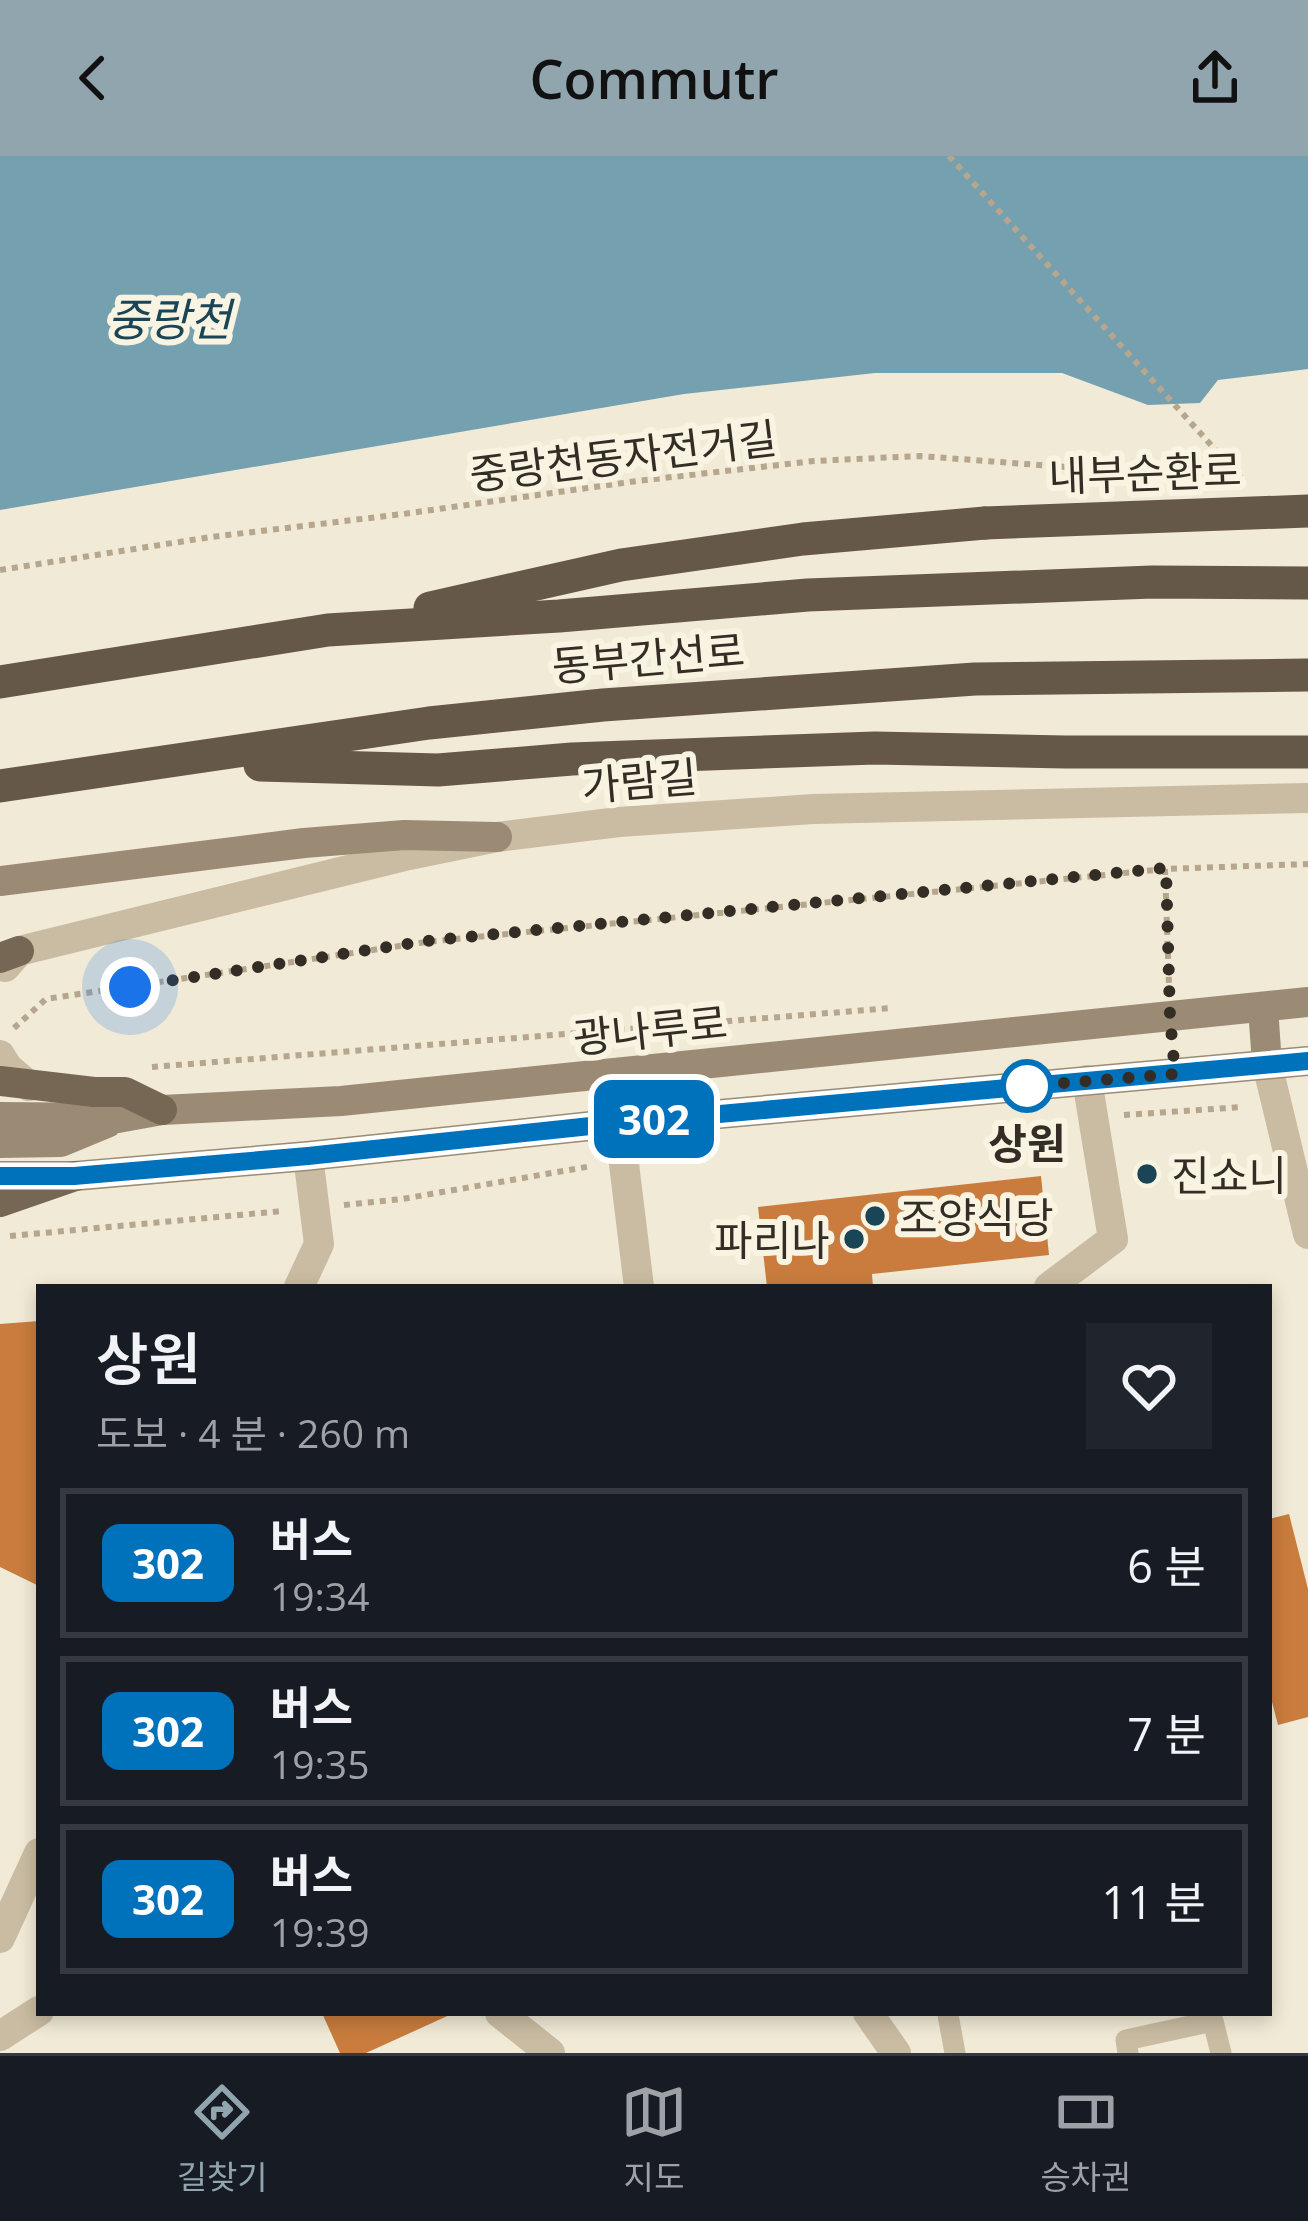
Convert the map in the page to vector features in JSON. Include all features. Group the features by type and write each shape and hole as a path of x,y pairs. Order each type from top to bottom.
{"highway":[{"name":"내부순환로","path":"328,630 621,565 803,539 985,523 1308,511"},
{"name":"동부간선로","path":"0,682 328,630 808,595 1151,582 1308,583"},
{"name":"동부간선로","path":"0,786 429,723 603,705 975,679 1308,675"},
{"path":"174,762 438,770 572,759 875,748 1308,752"}],"main road":[{"path":"0,881 344,840 404,835 497,837"},
{"name":"광나루로","path":"0,1117 118,1118 162,1110 341,1101 1308,1003"},
{"path":"1263,1007 1267,1064"},
{"path":"0,1176 74,1176 308,1156 1308,1061"},
{"path":"15,1083 125,1092 162,1110"},
{"path":"0,1143 61,1142 118,1118"},
{"path":"0,1202 74,1176"}],"street":[{"name":"가람길","path":"6,960 409,855 497,837 619,822 813,809 1308,798"},
{"path":"3,1047 15,1083"},
{"path":"1267,1064 1308,1234"},
{"path":"1053,1284 1113,1239 1087,1080"},
{"path":"619,1123 639,1284"},
{"path":"300,1284 319,1244 308,1156"},
{"path":"0,1938 36,1860"},
{"path":"0,2036 36,2013"},
{"path":"504,2016 550,2053"},
{"path":"870,2016 896,2053"}],"lane":[{"path":"948,2016 955,2053"},
{"path":"1128,2053 1126,2040 1214,2021 1220,2053"}],"path":[{"path":"949,156 1252,491"},
{"name":"중랑천동자전거길","path":"0,570 212,537 814,461 920,456 1031,463 1118,472 1150,488"},
{"path":"3,1047 14,1028 46,1000 426,941 1166,868 1308,864"},
{"path":"1166,868 1170,1017"},
{"path":"139,1068 911,1006"}],"water":[{"name":"중랑천","path":"0,156 1308,156 1308,369 1218,380 1200,403 1148,405 1062,373 875,373 684,394 0,510"}],"building":[{"path":"1041,1176 1049,1255 872,1274 873,1284 767,1284 758,1207"},
{"path":"36,1321 36,1585 0,1567 0,1324"},
{"path":"1289,1514 1308,1589 1308,1717 1278,1725 1272,1702 1272,1518"},
{"path":"323,2016 447,2016 366,2053 340,2053"}],"bus line":[{"name":"302","path":"0,1176 74,1176 308,1156 1308,1061"}],"place":[{"name":"상원","path":"1027,1086"},
{"name":"진쇼니","path":"1147,1174"},
{"name":"조양식당","path":"875,1216"},
{"name":"파리나","path":"854,1239"}],"route":[{"path":"130,987 426,941 1166,868 1175,1074 1027,1086"}]}
